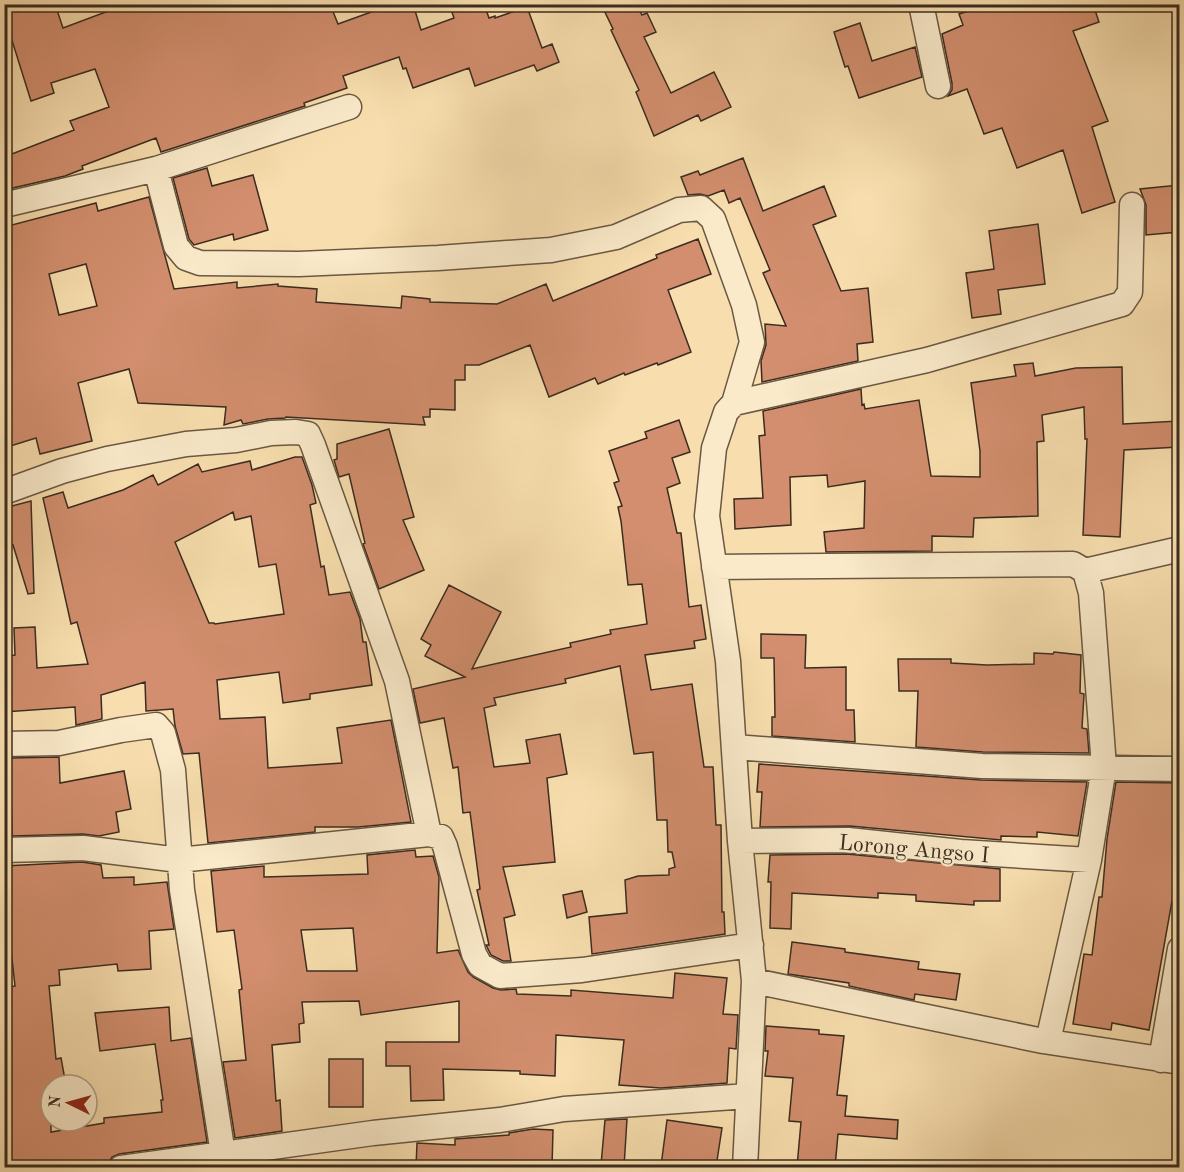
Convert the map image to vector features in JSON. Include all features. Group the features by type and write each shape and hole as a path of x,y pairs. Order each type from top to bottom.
{"street":[{"path":"921,4 938,86"},
{"path":"4,205 156,169 349,107"},
{"path":"156,169 176,246 186,258 200,263 299,264 551,250 616,237 679,210 701,208 713,219 744,305 752,342 734,403 726,412 714,448 707,516 728,661 740,841 754,981 745,1167"},
{"path":"734,403 927,360 1122,304 1130,292 1132,205"},
{"path":"4,492 63,471 174,446 236,440 271,433 308,434 397,681 429,834"},
{"path":"714,567 1073,564 1085,570 1179,549"},
{"path":"1048,1041 1089,860 1104,767 1091,593 1085,570"},
{"path":"4,744 59,743 156,725 163,733 173,770 182,890 223,1154"},
{"path":"735,747 982,766 1179,769"},
{"path":"4,850 83,848 179,860 429,834 441,837 445,846 474,954 480,965 500,976 582,970 751,945"},
{"name":"Lorong Angso I","path":"740,841 848,840 961,852 1089,860"},
{"path":"754,981 1048,1041 1170,1061 1179,949"},
{"path":"121,1167 172,1164 223,1154 373,1133 500,1120 564,1109 748,1096"}],"building":[{"path":"19,4 55,4 63,28 127,4 273,4 275,10 289,4 330,4 338,24 374,11 371,4 413,4 421,30 454,18 449,4 484,4 489,18 527,7 542,48 552,44 559,62 537,71 534,65 475,86 469,68 413,88 406,68 403,69 399,57 343,76 347,88 304,103 305,106 161,152 156,138 82,166 83,169 65,176 4,190 4,157 74,130 70,121 109,107 95,69 51,83 54,93 31,101 4,15 4,9"},
{"path":"601,4 636,4 642,15 647,13 656,32 644,37 671,93 714,72 731,107 701,121 698,115 654,136 636,92 639,90"},
{"path":"990,4 1093,4 1099,22 1073,31 1108,121 1092,127 1115,202 1082,213 1063,150 1017,168 1002,128 984,134 967,89 948,96 952,90 952,83 942,34 963,25 959,14"},
{"path":"860,23 872,61 915,47 922,77 859,98 848,66 845,67 834,32"},
{"path":"743,158 763,211 824,186 836,216 813,225 841,291 868,288 873,342 857,344 858,361 762,382 761,361 766,345 765,324 786,326 763,273 770,270 740,198 729,203 724,190 708,196 688,195 681,177 698,171 700,175"},
{"path":"207,168 212,186 253,175 268,230 234,240 233,234 194,245 189,239 173,178"},
{"path":"1179,185 1179,232 1146,235 1146,205 1140,189"},
{"path":"149,197 174,289 237,282 237,288 278,284 278,286 317,289 316,302 401,308 402,296 430,299 430,302 497,304 546,284 553,301 657,258 656,255 698,239 711,274 668,290 691,352 658,365 657,363 625,375 624,373 598,384 595,378 549,397 530,345 479,365 465,365 465,380 455,380 455,410 430,409 430,417 423,417 425,425 286,417 243,424 241,420 224,425 226,407 138,403 129,369 78,383 92,441 40,454 36,438 4,448 4,227 96,203 98,211","holes":["86,264 97,306 59,315 49,274"]},
{"path":"1038,224 1045,284 998,290 1001,314 972,318 966,273 994,269 989,231"},
{"path":"1033,363 1035,376 1076,368 1122,367 1123,424 1179,421 1179,447 1124,450 1120,537 1083,535 1087,439 1085,439 1084,407 1042,415 1044,441 1037,442 1038,516 974,518 973,537 932,536 932,551 826,552 824,532 864,528 865,481 828,487 827,475 790,477 791,525 735,529 734,499 763,498 759,436 765,435 763,411 861,389 862,405 864,404 865,409 919,400 931,476 980,477 980,451 971,383 1016,376 1014,365"},
{"path":"679,420 690,452 672,458 680,483 667,488 677,533 681,533 689,607 701,605 706,639 694,641 695,648 645,655 651,690 692,684 704,767 713,767 716,825 721,825 722,912 724,912 725,934 592,954 589,917 627,913 625,880 638,876 669,875 669,869 675,867 672,852 668,852 667,820 657,820 653,752 634,754 620,666 565,679 566,683 494,698 496,705 484,708 494,767 530,763 526,740 560,734 567,774 547,778 555,862 503,867 515,915 504,918 511,961 503,961 491,955 486,945 489,945 477,890 480,889 470,812 463,813 458,767 453,768 444,718 420,723 413,689 465,677 425,656 431,645 421,639 449,585 501,612 472,669 571,647 570,643 611,634 610,630 647,624 642,584 628,585 618,507 622,506 614,483 619,481 609,451 647,438 645,432"},
{"path":"389,429 414,517 403,520 424,570 379,589 363,544 365,543 349,474 339,477 334,460 337,459 337,444"},
{"path":"302,457 316,503 310,505 321,567 324,566 329,595 350,592 360,619 363,642 366,642 372,685 310,694 310,699 283,703 279,672 217,680 220,719 265,717 268,768 342,763 337,728 391,720 411,822 358,827 315,827 315,832 208,843 199,753 183,754 173,709 146,711 145,682 101,695 102,719 76,725 75,707 4,712 4,656 15,655 14,628 35,627 37,668 88,664 77,622 71,624 43,498 63,492 68,508 123,490 153,475 158,485 198,464 202,472 250,461 252,470","holes":["233,512 235,520 251,516 259,567 276,564 284,614 209,623 175,542"]},
{"path":"31,501 34,593 28,594 13,545 4,547 4,508"},
{"path":"761,634 806,635 805,668 846,667 846,710 854,710 855,742 772,736 772,717 775,717 774,658 761,658"},
{"path":"1054,652 1081,655 1080,693 1084,694 1082,728 1087,729 1089,753 983,752 916,747 918,691 899,691 898,659 951,659 951,663 987,665 1034,664 1034,653 1053,654"},
{"path":"59,757 60,783 124,771 131,809 116,812 119,832 99,836 83,834 12,836 10,758"},
{"path":"759,764 981,780 1087,782 1078,836 1037,832 1037,837 1001,836 1001,840 850,826 760,827 762,792 757,792"},
{"path":"1116,782 1179,783 1179,868 1176,901 1172,901 1149,1030 1112,1023 1111,1030 1073,1024 1084,954 1092,955 1099,897 1102,897 1107,839"},
{"path":"415,850 416,857 433,856 439,877 437,953 458,950 468,972 493,988 516,989 517,994 571,996 571,990 673,998 675,973 727,978 723,1014 738,1015 736,1049 729,1048 727,1083 661,1088 619,1085 624,1040 556,1035 555,1076 520,1074 520,1071 443,1069 444,1100 411,1101 410,1066 386,1066 386,1042 459,1042 459,1001 361,1015 359,1001 302,1002 304,1023 299,1024 300,1042 272,1045 276,1101 280,1100 282,1131 235,1138 223,1062 246,1060 239,990 242,989 234,930 217,932 211,871 264,866 264,877 368,874 367,855","holes":["353,928 357,971 307,971 301,930"]},
{"path":"847,854 1000,869 1000,901 974,901 974,905 916,901 916,895 878,893 878,898 792,893 791,929 770,928 771,882 768,882 770,855"},
{"path":"82,862 101,865 103,878 134,877 134,885 167,882 174,929 149,931 151,969 118,971 117,964 59,970 60,985 49,986 56,1059 61,1058 64,1073 39,1073 39,1133 99,1133 99,1124 104,1123 104,1118 162,1112 161,1100 163,1100 155,1044 100,1051 95,1013 169,1007 171,1041 191,1038 207,1142 119,1154 112,1157 108,1164 89,1167 4,1167 4,987 15,986 4,866"},
{"path":"582,891 587,912 567,918 563,895"},
{"path":"792,942 919,962 918,969 960,974 956,1000 915,994 914,1000 849,986 849,983 788,974"},
{"path":"766,1026 819,1030 819,1034 844,1036 837,1095 847,1096 845,1116 898,1120 897,1139 838,1134 835,1167 797,1167 801,1122 789,1121 793,1078 765,1076 768,1051 765,1051"},
{"path":"329,1059 363,1059 363,1107 329,1107"},
{"path":"627,1119 624,1167 601,1165 605,1120"},
{"path":"667,1120 722,1128 716,1167 661,1166"},
{"path":"533,1129 553,1130 552,1167 416,1167 417,1143 455,1145 455,1139 509,1135 509,1133"}]}
